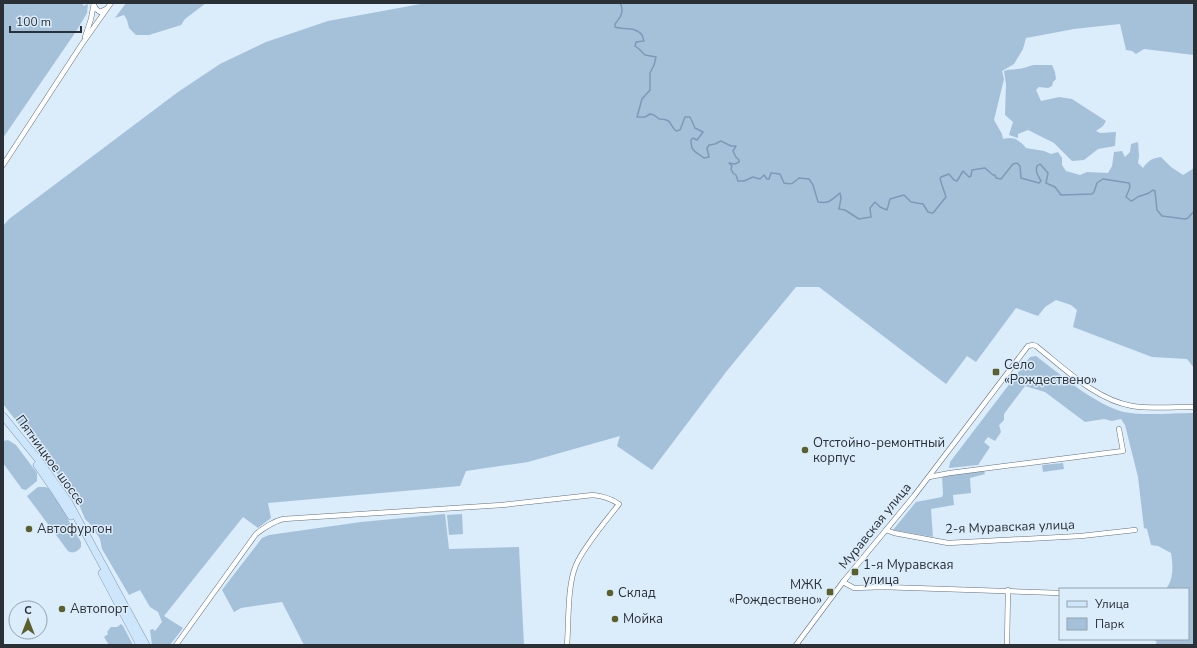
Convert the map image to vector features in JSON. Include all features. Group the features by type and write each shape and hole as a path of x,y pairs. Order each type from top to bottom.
{"main road":[{"name":"Пятницкое шоссе","path":"3,416 42,464 68,501 146,645"},
{"name":"Пятницкое шоссе","path":"3,424 34,462 64,504 140,645"}],"street":[{"path":"3,165 110,3"},
{"path":"94,4 95,8 100,12 106,9"},
{"path":"82,44 91,19 94,4"},
{"name":"Муравская улица","path":"796,645 843,582 927,478 1025,348 1030,345 1036,346 1086,384 1102,395 1117,402 1148,408 1194,407"},
{"path":"927,478 950,473 1123,451 1119,430"},
{"path":"176,645 256,534 273,522 283,519 502,505 593,495 603,496 619,504 576,564 572,576 567,645"},
{"name":"2-я Муравская улица","path":"886,530 894,533 948,543 1081,536 1135,530"},
{"path":"843,582 854,588 883,587 1008,590 1059,593"},
{"path":"1007,645 1008,590"}],"green space":[{"path":"3,3 83,3 83,6 88,4 87,13 77,30 3,138"},
{"path":"126,3 206,3 185,19 181,25 149,35 136,35 129,28 124,15 115,18"},
{"path":"426,3 1194,3 1194,55 1144,49 1136,54 1132,51 1126,50 1120,24 1074,29 1026,38 1023,49 1014,64 1002,71 1004,79 994,120 1002,134 1003,139 1013,138 1019,141 1026,148 1044,151 1051,154 1058,152 1062,158 1062,165 1066,171 1080,175 1087,172 1108,173 1112,166 1114,152 1122,151 1125,157 1130,152 1131,144 1138,142 1138,163 1143,168 1150,160 1161,157 1171,167 1183,175 1194,168 1194,368 1187,359 1152,357 1073,327 1077,310 1071,305 1056,300 1045,307 1038,316 1016,308 976,362 967,356 946,384 819,287 796,287 726,372 652,470 617,446 620,436 528,462 466,471 460,486 268,503 271,518 258,528 243,517 164,616 183,628 170,645 152,645 150,630 153,629 155,631 162,622 158,612 150,607 140,590 129,595 102,549 100,539 92,526 85,519 80,507 73,498 73,494 3,404 3,226 9,219 178,92 220,64 266,42 328,21"},
{"path":"1034,65 1052,65 1055,72 1056,79 1052,86 1048,88 1039,87 1036,90 1041,101 1059,97 1072,99 1106,121 1103,126 1096,131 1100,133 1116,132 1115,146 1098,149 1084,160 1072,161 1054,143 1028,130 1018,134 1018,138 1009,135 1013,122 1005,115 1006,84 1004,71 1021,69"},
{"path":"1036,356 1078,388 1101,403 1124,412 1140,414 1194,413 1194,645 1155,645 1157,642 1154,640 1189,640 1189,588 1167,588 1172,576 1171,553 1158,546 1151,545 1147,529 1144,528 1138,477 1125,425 1121,419 1112,421 1104,419 1085,422 1045,392 1025,386 1004,414 1004,420 999,425 1001,432 995,441 988,437 984,442 990,447 978,465 949,468 950,462 1030,357"},
{"path":"8,440 16,445 37,473 37,481 26,490 22,489 3,463 3,441"},
{"path":"1063,463 1064,469 1043,472 1042,465"},
{"path":"984,471 985,474 970,478 971,493 953,495 954,505 931,509 933,537 893,530 916,502 942,497 942,476"},
{"path":"38,487 48,488 60,505 81,542 81,547 76,551 68,551 27,496"},
{"path":"445,514 449,549 519,547 524,645 304,645 282,602 241,608 234,612 222,590 262,538 269,535 361,522"},
{"path":"462,514 463,534 449,535 447,515"},
{"path":"121,624 133,645 109,645 104,637 108,634 107,632 111,627 117,627"}],"waterway":[{"path":"620,3 622,12 615,24 615,27 633,29 639,32 644,41 636,42 635,46 645,55 656,57 650,73 650,90 642,99 637,117 645,117 650,114 654,115 659,119 669,121 676,131 680,130 685,117 690,117 695,128 703,132 697,140 693,138 691,140 692,147 694,151 704,158 709,157 707,148 709,145 721,141 731,146 736,146 733,151 739,162 735,164 729,163 732,166 731,169 736,175 738,181 744,181 753,177 760,179 764,175 767,179 769,179 771,173 780,174 784,183 787,184 793,183 799,178 809,179 813,185 818,202 828,202 840,193 841,198 839,209 845,210 859,219 871,217 870,208 875,202 880,207 887,210 890,199 904,195 911,202 923,204 928,212 933,213 946,197 940,179 941,177 949,174 954,180 957,181 963,171 969,177 971,176 972,170 985,168 995,175 996,178 1001,179 1013,164 1017,163 1020,166 1021,178 1039,183 1041,181 1036,170 1037,166 1040,164 1048,173 1046,183 1055,187 1061,195 1092,194 1097,183 1103,179 1129,183 1130,187 1126,197 1131,201 1139,196 1148,194 1153,190 1155,191 1157,210 1162,216 1185,219 1188,218 1194,211"}],"place":[{"name":"Село «Рождествено»","path":"996,372"},
{"name":"Отстойно-ремонтный корпус","path":"805,450"},
{"name":"Автофургон","path":"29,529"},
{"name":"1-я Муравская улица","path":"855,572"},
{"name":"МЖК «Рождествено»","path":"830,592"},
{"name":"Склад","path":"610,593"},
{"name":"Автопорт","path":"62,609"},
{"name":"Мойка","path":"615,619"}]}
